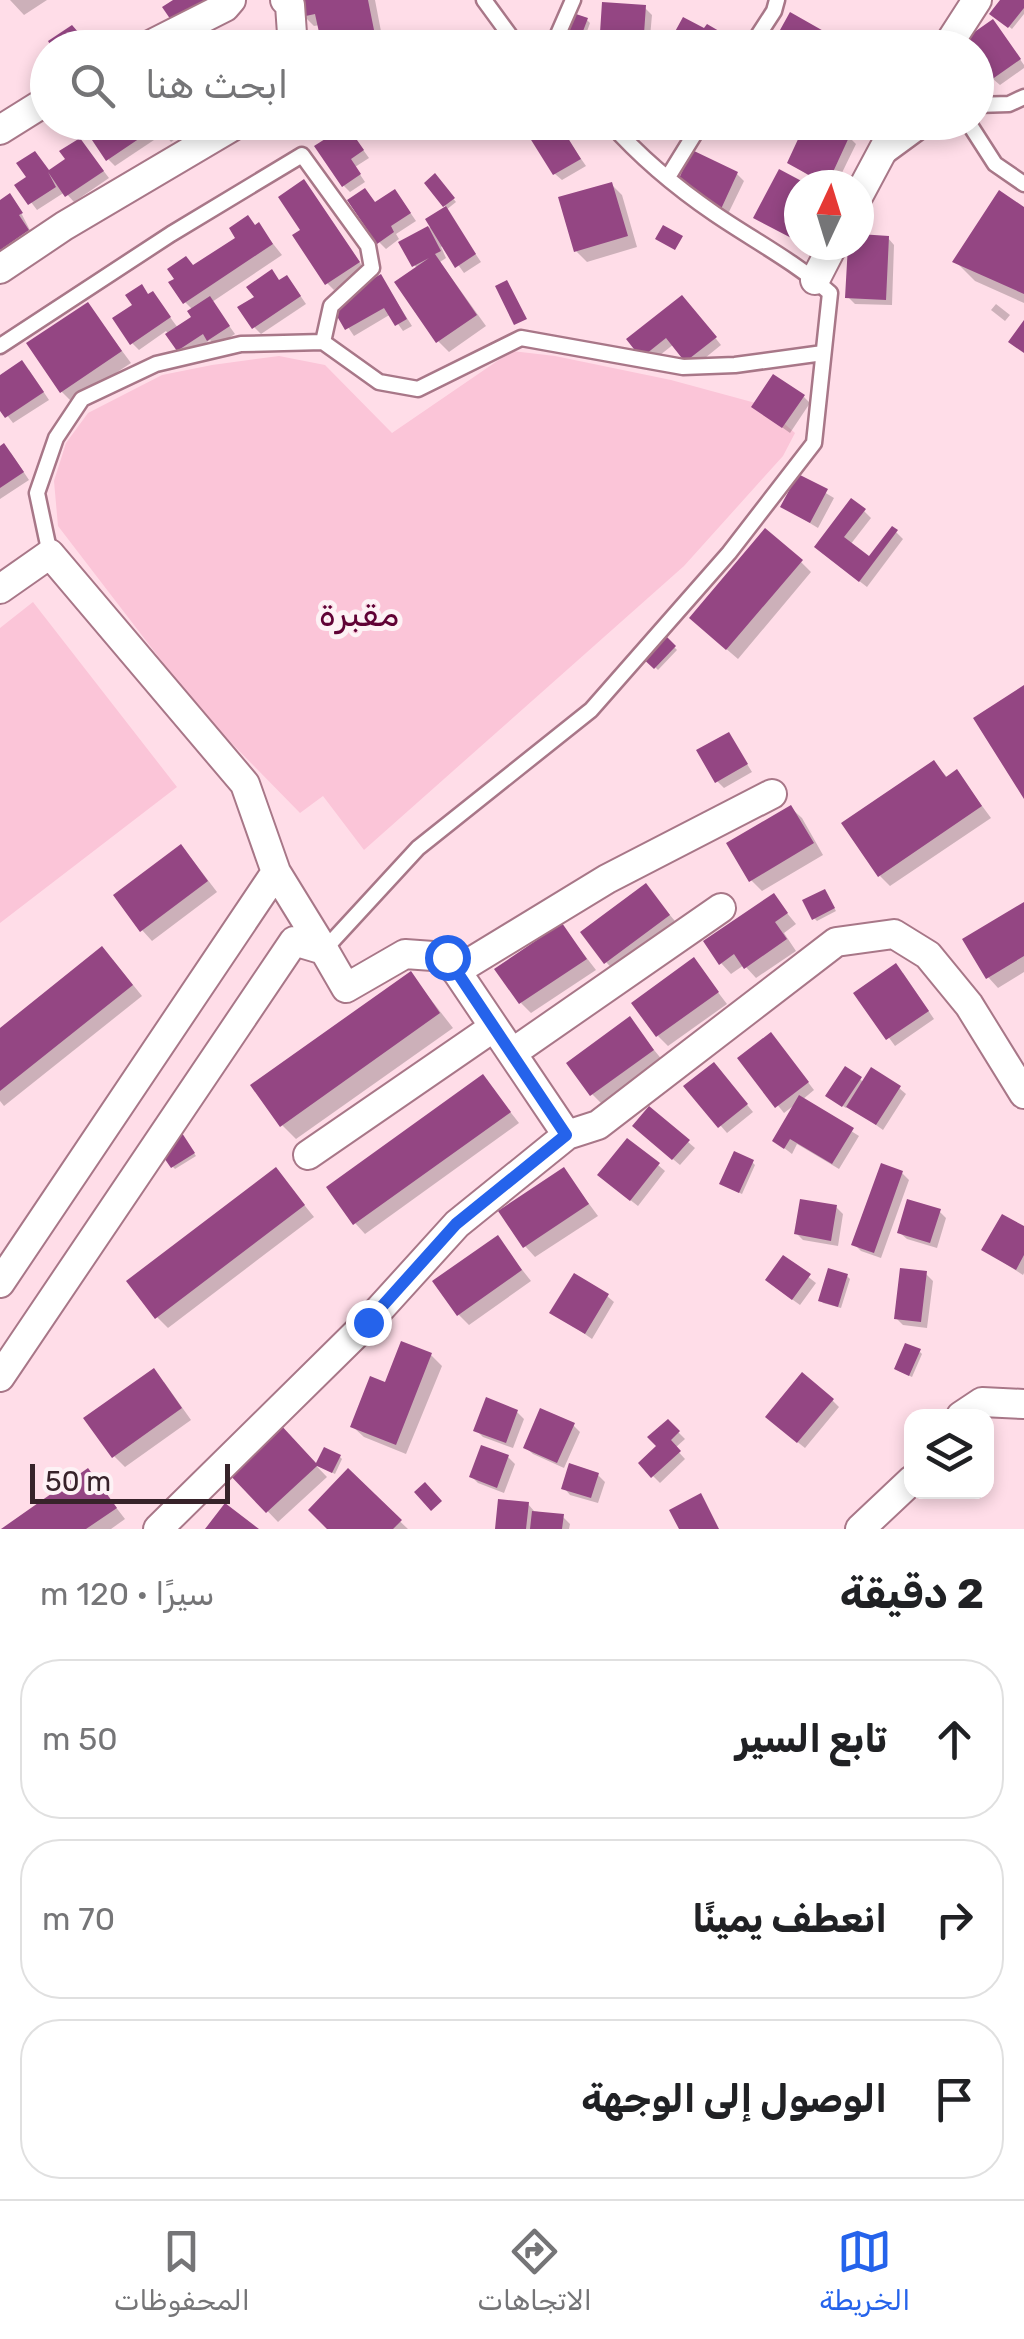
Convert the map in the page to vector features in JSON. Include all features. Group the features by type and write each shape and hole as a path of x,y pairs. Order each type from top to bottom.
{"street":[{"path":"180,30 232,0"},
{"path":"286,0 292,30"},
{"path":"958,30 977,2"},
{"path":"0,130 30,111"},
{"path":"0,269 64,226 210,140"},
{"path":"873,170 889,140"},
{"path":"815,280 825,260"},
{"path":"0,590 50,554 245,784 276,872 346,988 405,954 447,957 566,1135"},
{"path":"456,971 607,879 772,794"},
{"path":"0,1283 276,872"},
{"path":"512,1053 721,908"},
{"path":"158,1529 368,1322 456,1224 566,1135 598,1125 836,942 894,934 928,954 969,1005 1024,1094"},
{"path":"0,1377 294,941 324,950"},
{"path":"308,1155 494,1027"},
{"path":"972,1409 982,1402 1024,1404"},
{"path":"860,1529 904,1488"}],"lane":[{"path":"484,0 506,30"},
{"path":"560,30 573,0"},
{"path":"762,30 776,0"},
{"path":"994,104 1009,104 1024,96"},
{"path":"324,950 418,848 591,710 729,554 814,443 830,292 713,213 625,140"},
{"path":"668,176 691,140"},
{"path":"876,164 909,140"},
{"path":"980,140 995,164 1024,184"},
{"path":"0,346 170,234 302,155 368,246 372,268 330,306 324,342"},
{"path":"50,554 38,494 56,438 82,399 156,364 241,344 324,342 379,382 418,390 521,338 683,367 735,365 823,353"}],"green space":[{"name":"مقبرة","path":"512,351 671,380 763,405 795,433 783,456 684,566 364,850 323,796 300,813 200,711 58,526 54,481 66,443 88,413 162,375 279,356 325,365 392,433"},
{"path":"33,602 177,787 0,923 0,628"}],"building":[{"path":"173,0 208,0 173,23 162,7"},
{"path":"298,0 368,0 374,30 318,30 315,14 301,17"},
{"path":"1000,0 1024,0 1024,8 1008,28 989,14"},
{"path":"602,2 646,5 644,30 600,30"},
{"path":"790,12 822,30 780,30"},
{"path":"573,13 588,18 583,30 566,30"},
{"path":"683,17 717,30 676,30"},
{"path":"993,19 1021,59 994,78 994,30 977,30"},
{"path":"81,140 104,171 65,197 48,172 56,187 28,205 14,185 26,177 16,163 35,151 49,170 65,159 59,151"},
{"path":"92,140 137,140 106,161"},
{"path":"324,140 357,140 364,150 351,159 361,174 342,187 314,146"},
{"path":"531,140 569,140 581,159 553,175"},
{"path":"798,140 848,140 834,170 800,170 787,163"},
{"path":"692,150 738,172 721,209 675,187"},
{"path":"779,169 784,172 784,234 753,218"},
{"path":"435,173 455,198 443,207 424,183"},
{"path":"304,179 360,262 325,285 292,235 300,230 278,197"},
{"path":"612,182 628,236 574,252 558,197"},
{"path":"365,188 375,202 395,189 411,213 391,226 394,232 377,244 347,200"},
{"path":"999,190 1024,207 1024,294 952,262"},
{"path":"10,193 29,230 0,250 0,200"},
{"path":"446,206 476,254 455,268 425,219"},
{"path":"248,215 255,225 259,222 273,244 183,304 168,282 174,279 167,269 186,256 193,265 235,238 229,228"},
{"path":"663,225 683,236 675,250 655,239"},
{"path":"428,226 441,251 435,254 477,315 436,343 394,282 429,258 412,267 398,242"},
{"path":"874,235 889,236 886,300 845,298 847,260 874,260"},
{"path":"272,269 279,280 287,275 301,296 252,329 237,307 254,297 246,287"},
{"path":"381,274 407,319 395,326 384,308 345,330 330,304"},
{"path":"507,280 527,319 514,325 495,286"},
{"path":"142,284 148,294 153,291 171,317 130,345 112,318 132,305 125,295"},
{"path":"682,295 717,337 685,362 666,338 641,358 626,339"},
{"path":"210,296 230,326 207,341 203,334 177,351 165,334 191,317 187,311"},
{"path":"88,302 122,351 60,393 26,343"},
{"path":"1024,320 1024,353 1008,342"},
{"path":"22,360 44,392 5,418 0,411 0,375"},
{"path":"773,374 805,395 782,428 751,407"},
{"path":"4,443 24,472 0,488 0,446"},
{"path":"798,474 828,489 810,523 780,507"},
{"path":"851,498 866,509 844,537 869,556 892,526 898,530 859,582 814,547"},
{"path":"765,528 803,560 726,650 689,618"},
{"path":"660,630 676,646 654,669 637,653"},
{"path":"1024,685 1024,799 973,718"},
{"path":"729,732 748,764 715,783 696,750"},
{"path":"934,760 946,777 957,769 982,806 878,877 841,823"},
{"path":"791,805 814,843 749,882 726,843"},
{"path":"181,844 208,881 140,932 113,895"},
{"path":"646,883 670,915 604,964 580,932"},
{"path":"825,889 835,908 812,920 802,900"},
{"path":"774,893 788,913 775,922 787,939 744,969 734,954 719,965 703,941"},
{"path":"1024,902 1024,956 986,979 962,939"},
{"path":"562,923 587,959 519,1004 494,969"},
{"path":"102,946 133,985 0,1091 0,1028"},
{"path":"694,957 719,992 656,1037 631,1003"},
{"path":"896,963 929,1011 886,1040 853,993"},
{"path":"411,971 440,1013 280,1127 250,1085"},
{"path":"630,1016 654,1050 590,1096 566,1063"},
{"path":"771,1032 809,1082 775,1108 737,1058"},
{"path":"714,1062 748,1104 718,1128 683,1086"},
{"path":"845,1066 862,1077 842,1107 825,1096"},
{"path":"871,1067 901,1086 876,1125 846,1107"},
{"path":"483,1074 511,1112 353,1225 326,1187"},
{"path":"799,1095 854,1128 832,1164 790,1139 784,1149 772,1141"},
{"path":"649,1106 690,1140 672,1160 632,1126"},
{"path":"182,1133 195,1153 171,1168 158,1149"},
{"path":"627,1138 660,1163 630,1201 597,1175"},
{"path":"734,1151 754,1160 739,1193 719,1184"},
{"path":"881,1163 903,1171 874,1253 851,1245"},
{"path":"276,1167 305,1205 155,1319 126,1281"},
{"path":"564,1167 589,1204 523,1248 498,1211"},
{"path":"800,1199 837,1205 831,1241 794,1234"},
{"path":"907,1199 941,1209 930,1243 897,1233"},
{"path":"1002,1214 1024,1226 1024,1255 1016,1270 981,1250"},
{"path":"498,1235 522,1270 457,1316 432,1281"},
{"path":"783,1255 811,1274 792,1300 765,1280"},
{"path":"828,1268 848,1274 838,1307 818,1301"},
{"path":"900,1268 927,1271 921,1322 894,1319"},
{"path":"574,1273 609,1294 585,1334 549,1313"},
{"path":"401,1341 432,1353 396,1445 350,1427 370,1376 385,1382"},
{"path":"905,1343 921,1349 909,1376 894,1369"},
{"path":"154,1368 182,1408 112,1458 83,1418"},
{"path":"802,1372 834,1399 797,1443 765,1417"},
{"path":"486,1397 518,1410 506,1443 473,1431"},
{"path":"540,1408 575,1423 557,1463 523,1448"},
{"path":"668,1419 680,1431 671,1440 681,1451 651,1478 638,1463 656,1446 647,1437"},
{"path":"279,1423 316,1463 324,1447 341,1455 332,1473 317,1466 266,1513 227,1472"},
{"path":"481,1445 509,1455 497,1488 469,1477"},
{"path":"569,1463 599,1473 591,1498 561,1489"},
{"path":"88,1468 117,1508 86,1529 1,1529"},
{"path":"348,1468 402,1520 393,1529 327,1529 308,1510"},
{"path":"425,1482 442,1501 431,1511 414,1492"},
{"path":"701,1493 719,1529 679,1529 669,1510"},
{"path":"498,1499 529,1502 526,1529 495,1529"},
{"path":"225,1503 259,1529 205,1529"},
{"path":"532,1511 564,1514 562,1529 530,1529"}],"route":[{"path":"368,1322 456,1224 566,1135 447,957"}]}
